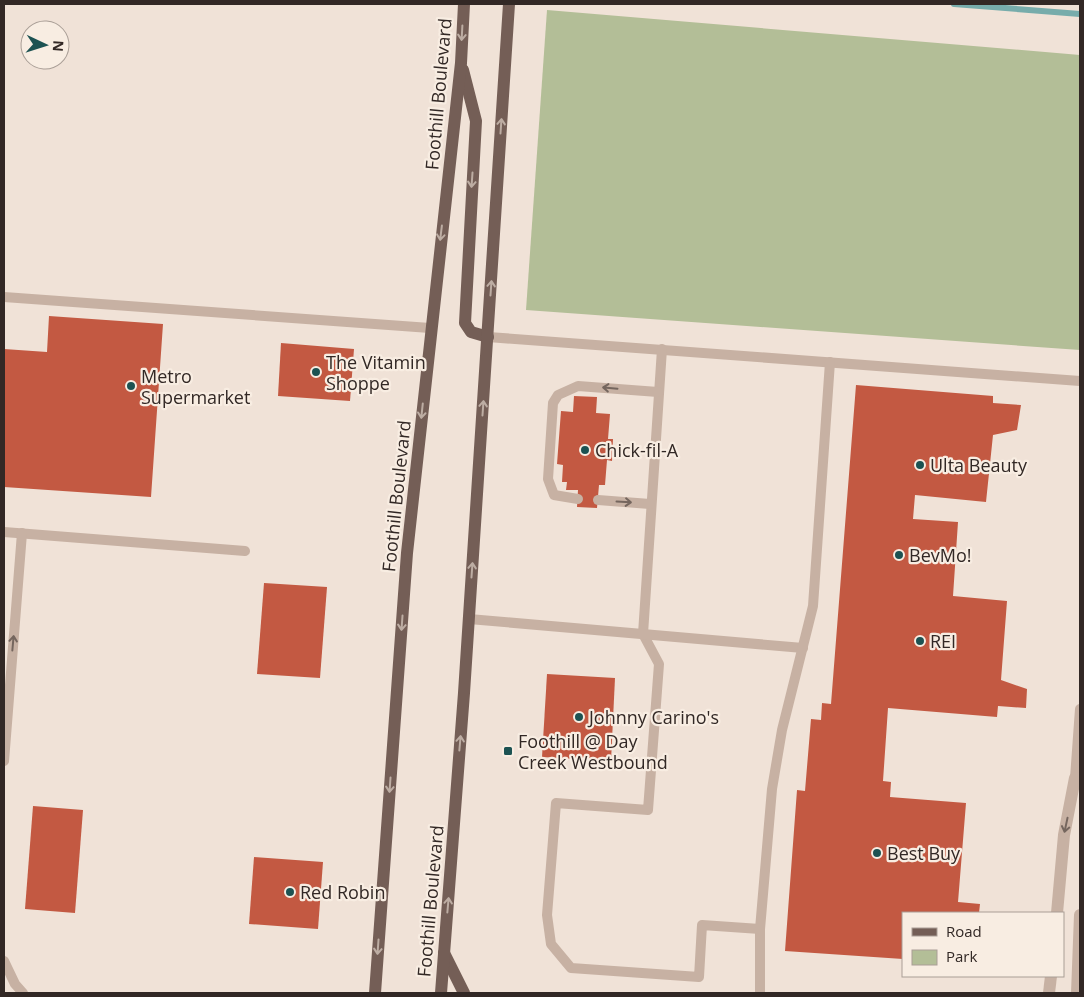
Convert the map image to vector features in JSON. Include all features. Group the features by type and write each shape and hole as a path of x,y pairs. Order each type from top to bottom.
{"main road":[{"name":"Foothill Boulevard","path":"375,993 406,574 430,328 461,63 464,4"},
{"name":"Foothill Boulevard","path":"441,993 469,619 509,4"},
{"path":"461,63 476,121 464,323 471,332 488,337"},
{"path":"444,953 464,993"}],"street":[{"path":"1078,778 1080,805"},
{"path":"1057,912 1064,835 1078,778"},
{"path":"1077,993 1080,916"},
{"path":"1049,993 1051,977"}],"lane":[{"path":"4,297 430,328"},
{"path":"488,337 1080,381"},
{"path":"662,350 650,504 643,634 659,664 648,810 556,803 548,915 551,944 571,968 698,977 702,925 760,929"},
{"path":"760,993 760,929 772,790 782,730 813,606 830,362"},
{"path":"578,499 554,495 549,487 553,403 558,395 578,386 658,392"},
{"path":"598,500 650,504"},
{"path":"4,532 245,551"},
{"path":"4,761 8,663 22,533"},
{"path":"469,619 803,648"},
{"path":"1078,778 1080,709"},
{"path":"4,961 15,984 23,993"}],"green space":[{"path":"547,10 1080,55 1080,350 526,310"}],"building":[{"path":"49,316 163,324 151,497 4,487 4,349 47,352"},
{"name":"The Vitamin Shoppe","path":"281,343 354,349 350,401 278,396"},
{"path":"856,385 993,396 993,403 1021,405 1017,430 993,435 986,502 915,495 913,519 958,522 953,596 1007,601 1001,680 1027,689 1026,708 998,706 997,717 888,708 883,781 891,782 890,797 966,803 958,902 980,904 979,912 902,912 902,959 785,951 797,790 805,791 811,719 821,720 822,703 831,704"},
{"name":"Chick-fil-A","path":"574,396 597,397 596,413 610,414 608,439 613,439 612,461 607,460 605,485 599,485 597,508 577,507 578,490 566,490 567,482 562,482 563,465 557,464 561,411 573,412"},
{"path":"264,583 327,587 320,678 257,674"},
{"name":"Johnny Carino's","path":"547,674 615,678 611,761 542,757"},
{"path":"33,806 83,810 75,913 25,909"},
{"path":"254,857 323,862 318,929 249,924"}],"waterway":[{"path":"954,4 1080,14"}],"place":[{"name":"The Vitamin Shoppe","path":"316,372"},
{"name":"Metro Supermarket","path":"131,386"},
{"name":"Chick-fil-A","path":"585,450"},
{"name":"Ulta Beauty","path":"920,465"},
{"name":"BevMo!","path":"899,555"},
{"name":"REI","path":"920,641"},
{"name":"Johnny Carino's","path":"579,717"},
{"name":"Foothill @ Day Creek Westbound","path":"508,751"},
{"name":"Best Buy","path":"877,853"},
{"name":"Red Robin","path":"290,892"}]}
